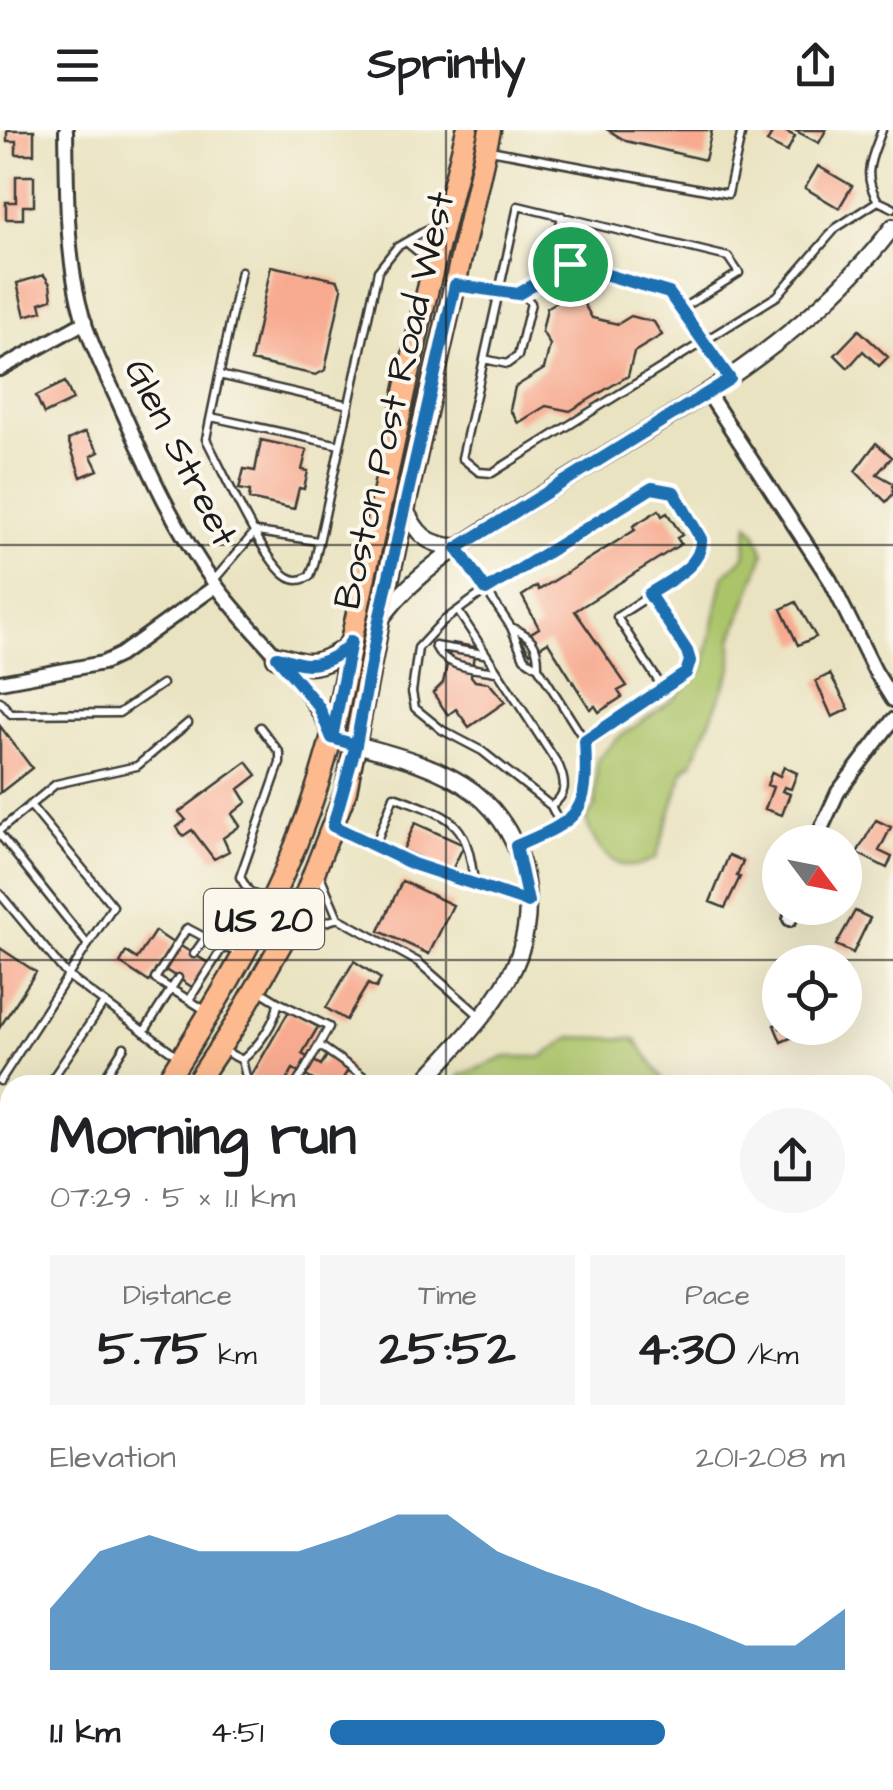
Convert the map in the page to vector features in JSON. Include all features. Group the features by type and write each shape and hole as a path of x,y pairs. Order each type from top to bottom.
{"main road":[{"name":"Boston Post Road West","path":"332,738 423,308 466,130"},
{"name":"Boston Post Road West","path":"356,745 379,620 488,140"},
{"path":"277,657 309,664 340,653 351,641"},
{"name":"US 20","path":"171,1075 246,955 270,907 295,850 332,738"},
{"name":"US 20","path":"201,1075 286,936 333,826 356,745"}],"street":[{"name":"Glen Street","path":"66,130 70,253 85,322 156,485 214,584 319,707 332,738"},
{"path":"379,620 410,584 457,548 730,379 787,338 834,296 893,227"},
{"path":"0,369 85,322"},
{"path":"708,392 830,580 893,700"},
{"path":"404,507 414,529 424,539 457,548"},
{"path":"0,682 103,663 120,655 214,584"},
{"path":"823,825 838,792 893,720"},
{"path":"332,738 428,768 464,786 494,814 516,846 528,902 519,956 509,978 481,1017 430,1075"}],"lane":[{"path":"488,140 728,194 742,130"},
{"path":"882,130 869,166 868,186 878,201 893,208"},
{"path":"681,309 739,272 728,257 518,206 462,458 479,472 492,474 777,296 836,228 878,201"},
{"path":"548,276 562,216"},
{"path":"241,271 206,439 282,572 301,581 310,576 319,541 378,271 388,254 444,219"},
{"path":"406,242 433,264"},
{"path":"455,285 498,293 521,292 570,264 669,293 730,379"},
{"path":"484,359 507,364 518,356 531,303 521,292"},
{"path":"219,375 349,405"},
{"path":"211,417 340,445"},
{"path":"561,826 551,806 482,751 442,730 415,708 412,692 418,648 486,590 643,491 663,488 674,492 701,539 702,548 692,564 616,617 664,690"},
{"path":"214,584 256,532"},
{"path":"256,532 319,541"},
{"path":"457,548 511,628 524,658 538,667 585,741 586,796 570,821 516,846"},
{"path":"585,741 686,673 690,661 687,651 649,594"},
{"path":"458,611 559,766 565,788 560,800 551,806"},
{"path":"511,628 529,635 538,648 538,667"},
{"path":"486,654 436,646 449,662 497,672"},
{"path":"0,701 12,714 120,714 162,684"},
{"path":"88,945 0,832 56,784 137,766 188,723"},
{"path":"260,727 280,753 280,762 240,877 248,890 270,907"},
{"path":"375,846 394,796 448,817 465,836 474,883"},
{"path":"4,1075 113,906 30,805"},
{"path":"333,826 413,864 528,902"},
{"path":"317,867 338,918 418,962 481,1017"},
{"path":"0,894 68,976 181,1059"},
{"path":"286,936 338,918"},
{"path":"210,1014 155,979 187,928 246,955"},
{"path":"194,954 206,938"},
{"path":"189,1000 223,947"},
{"path":"144,1032 178,978"},
{"path":"256,988 329,1027 302,1075"},
{"path":"242,1060 252,1053 278,1011 278,1002"},
{"path":"55,1075 103,1004"},
{"path":"319,1045 361,1075"},
{"path":"106,1075 124,1048"},
{"path":"219,1048 242,1060 246,1075"}],"green space":[{"path":"748,524 764,554 732,639 732,668 692,763 684,769 656,858 637,866 622,865 601,850 586,819 595,806 597,760 617,739 674,699 704,667 723,577 745,556"},
{"path":"571,1037 635,1039 660,1075 461,1075 506,1057 542,1057"}],"building":[{"path":"7,130 34,130 34,154 16,154 16,141 7,141"},
{"path":"608,130 712,130 705,160 626,141"},
{"path":"774,130 795,136 787,152 767,142"},
{"path":"794,130 826,130 819,143"},
{"path":"818,166 852,186 839,208 805,188"},
{"path":"16,176 34,176 34,206 23,206 23,219 6,219 6,202 16,202"},
{"path":"271,266 337,280 342,289 325,370 316,375 251,361"},
{"path":"44,275 52,299 40,303 42,311 25,316 17,283"},
{"path":"560,300 584,304 592,318 618,324 631,316 654,322 662,335 634,352 628,376 570,411 546,406 518,423 510,410 515,387 544,369 550,345 542,331 547,308"},
{"path":"859,330 888,357 879,366 863,351 848,368 835,355"},
{"path":"65,382 73,400 44,414 36,396"},
{"path":"85,432 99,452 91,456 98,470 81,477 68,440"},
{"path":"261,440 307,450 302,470 308,471 294,509 249,499 250,491 239,489 244,469 255,471"},
{"path":"876,443 892,457 877,474 893,483 893,494 886,502 855,471"},
{"path":"659,510 662,516 667,513 682,535 677,538 681,544 575,611 627,686 618,691 622,697 599,712 595,706 590,709 548,642 530,653 521,639 539,628 522,596 537,586 539,590 635,530 633,526"},
{"path":"796,602 816,637 798,645 781,609"},
{"path":"452,643 475,647 471,676 475,681 489,683 505,702 469,727 456,709 448,715 433,693 443,683"},
{"path":"830,674 849,709 832,717 816,681"},
{"path":"0,726 32,768 0,793"},
{"path":"247,762 257,775 239,789 247,802 232,814 240,826 223,838 229,851 214,859 192,830 183,836 177,827 186,820 179,812"},
{"path":"784,767 797,773 791,789 784,787 782,791 790,794 782,815 765,809 773,787 767,785 772,772 780,776"},
{"path":"876,820 891,827 879,851 892,857 887,868 862,856 862,844"},
{"path":"415,823 464,845 451,872 403,850"},
{"path":"729,855 743,861 725,908 710,902"},
{"path":"402,881 453,905 429,954 379,931"},
{"path":"862,914 870,918 857,945 836,945 847,925 862,925"},
{"path":"155,931 173,943 149,982 120,963 126,952 137,959"},
{"path":"179,945 208,963 192,987 164,969"},
{"path":"0,948 36,972 0,1027"},
{"path":"354,961 381,979 376,988 368,984 346,1020 326,1008"},
{"path":"289,1011 318,1027 302,1054 321,1065 328,1054 350,1067 345,1075 304,1075 293,1069 290,1075 252,1075"}],"route":[{"path":"570,264 518,294 455,285 379,620 356,745 332,738 319,707 277,657 309,664 340,653 351,641 332,738 356,745 346,792 333,826 413,864 528,902 516,846 570,821 579,809 586,796 585,741 686,673 690,661 687,651 649,594 692,564 702,548 701,539 674,492 652,488 486,590 457,548 730,379 669,293 570,264"}]}
